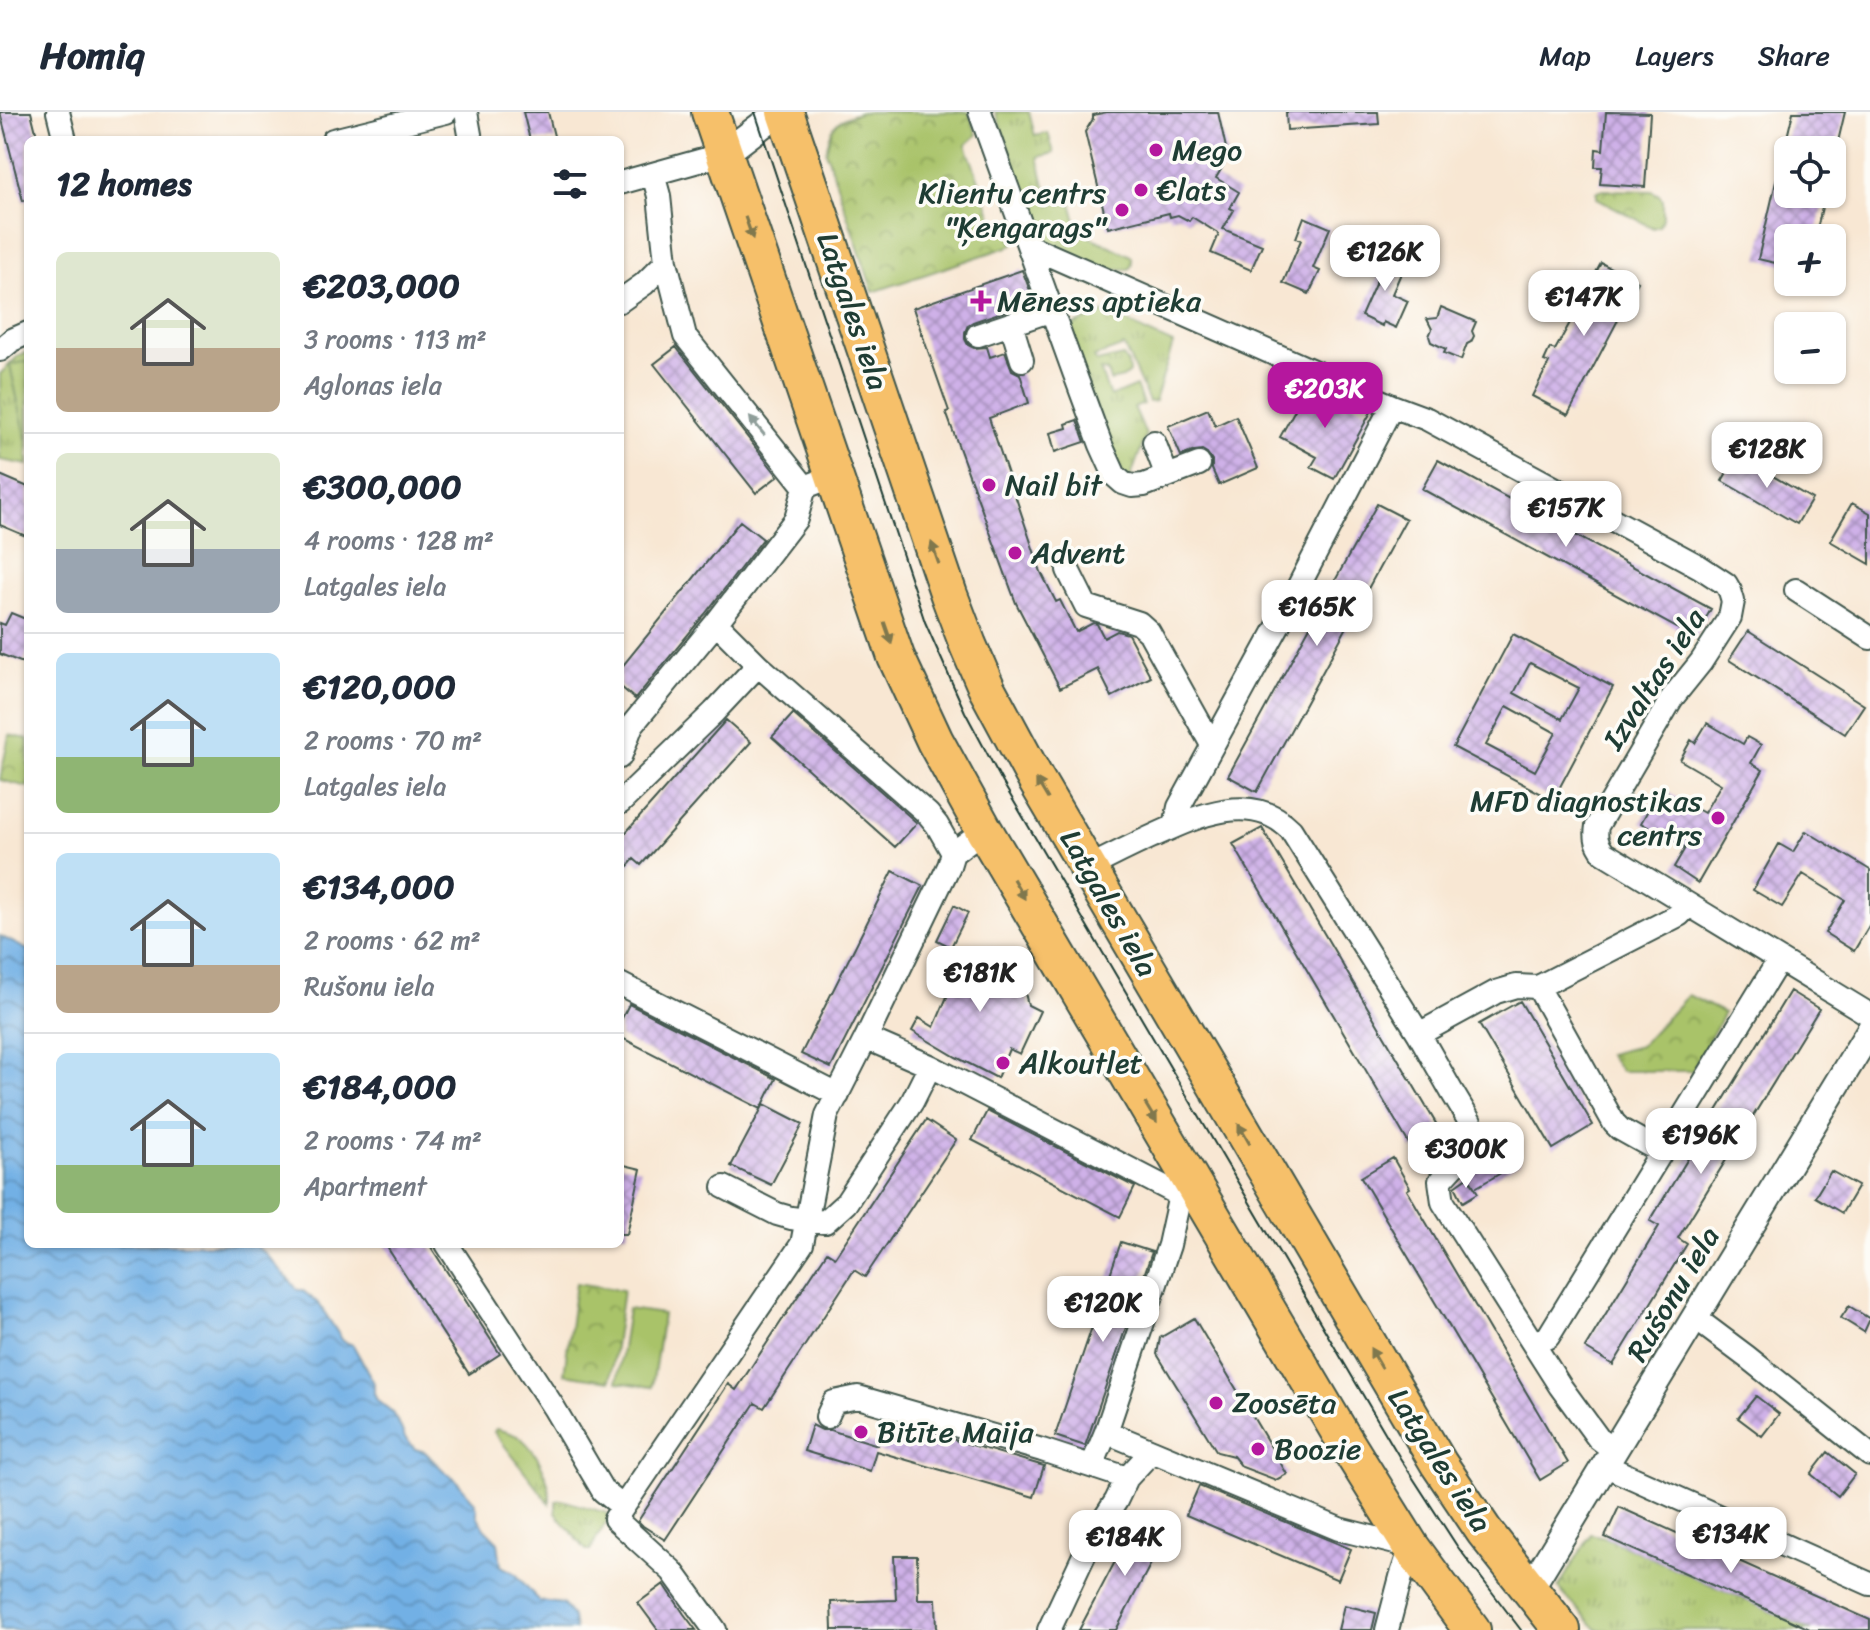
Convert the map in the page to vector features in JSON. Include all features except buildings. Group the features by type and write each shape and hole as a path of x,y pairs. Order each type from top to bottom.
{"highway":[{"path":"710,112 820,481 935,741 1187,1190 1411,1547 1472,1630"},
{"name":"Latgales iela","path":"785,112 949,595 987,689 1088,868 1439,1464 1484,1531 1562,1630"}],"street":[{"path":"58,112 64,136"},
{"path":"349,136 446,112"},
{"path":"466,112 470,136"},
{"path":"624,182 724,154 779,112"},
{"path":"980,112 1115,476 1132,486 1144,485 1199,464"},
{"path":"624,746 632,725 629,713 716,623 773,552 820,481 685,336 666,262 659,196 653,174"},
{"path":"1029,246 1392,406 1278,626 1179,807 1175,826"},
{"path":"624,298 666,262"},
{"path":"978,335 1052,310"},
{"path":"1011,324 1022,360"},
{"path":"0,350 24,335"},
{"name":"Izvaltas iela","path":"1392,406 1427,419 1726,584 1733,601 1732,613 1701,662 1672,698 1597,826 1595,836 1598,845 1604,853 1870,1015"},
{"path":"1154,442 1167,476"},
{"path":"1068,570 1086,606 1139,623 1149,632 1212,745"},
{"path":"1796,590 1870,638"},
{"path":"716,623 758,665 928,814 953,853"},
{"path":"624,799 758,665"},
{"path":"1088,868 1194,817 1223,810 1261,811 1282,821 1291,830 1419,1034 1470,1122 1473,1145 1440,1181 1443,1202 1560,1386 1610,1458 1870,1584"},
{"path":"715,1630 672,1571 615,1519 802,1244 827,1115 953,853 984,830"},
{"path":"1419,1034 1496,992 1516,986 1538,987 1679,915 1689,905"},
{"path":"1533,1343 1548,1337 1779,960"},
{"path":"624,986 838,1095"},
{"path":"1538,987 1614,1123 1661,1152"},
{"name":"Rušonu iela","path":"1529,1590 1870,1030"},
{"path":"866,1038 1187,1190 1092,1466"},
{"path":"724,1187 777,1214 825,1222 846,1203 912,1102 930,1066"},
{"path":"450,1248 554,1408 603,1491 623,1507"},
{"path":"1695,1318 1870,1455"},
{"path":"827,1417 834,1402 858,1397 1127,1478"},
{"path":"1106,1432 1339,1529 1411,1547 1387,1630"},
{"path":"1049,1630 1093,1536 1127,1478 1152,1451"}],"green space":[{"path":"862,112 969,112 977,135 966,145 994,222 1007,226 1013,245 873,292 826,152 836,125"},
{"path":"995,112 1029,112 1035,136 1048,133 1054,153 1038,157 1050,205 1070,199 1079,232 1132,257 1129,269 1104,270 1046,245 1037,234 1009,163 1014,161"},
{"path":"1600,190 1652,191 1659,195 1663,200 1663,218 1659,226 1653,228 1597,198"},
{"path":"1110,311 1173,344 1155,401 1149,402 1124,346 1094,357 1097,362 1123,356 1129,373 1123,378 1110,381 1107,371 1100,370 1110,397 1136,386 1143,404 1134,408 1146,435 1130,479 1124,477 1065,330"},
{"path":"24,353 24,362 10,366 24,428 24,464 0,460 0,374"},
{"path":"24,362 24,428 10,365"},
{"path":"9,735 24,738 24,786 0,780"},
{"path":"1688,995 1724,1013 1692,1071 1621,1071 1608,1054 1640,1046"},
{"path":"576,1283 623,1290 610,1381 564,1374"},
{"path":"628,1309 663,1314 652,1387 617,1382"},
{"path":"496,1429 521,1438 533,1451 546,1477 550,1504 494,1432"},
{"path":"556,1501 607,1513 609,1517 590,1550 586,1550 556,1513"},
{"path":"1591,1534 1605,1537 1812,1630 1597,1630 1558,1588"}],"water":[{"path":"0,936 24,948 24,1248 258,1248 298,1290 319,1304 343,1341 353,1345 374,1383 377,1400 391,1411 405,1438 453,1477 474,1501 484,1528 498,1542 501,1566 515,1573 539,1601 563,1604 573,1618 575,1630 0,1630"}],"tram line":[{"path":"755,112 925,622 965,712 1003,783 1400,1458 1457,1546 1521,1630"}],"place":[{"name":"Mego","path":"1156,150"},
{"name":"€lats","path":"1141,190"},
{"name":"Klientu centrs \"Ķengarags\"","path":"1122,210"},
{"name":"Mēness aptieka","path":"981,301"},
{"name":"Nail bit","path":"989,485"},
{"name":"Advent","path":"1015,553"},
{"name":"MFD diagnostikas centrs","path":"1718,818"},
{"name":"Alkoutlet","path":"1003,1063"},
{"name":"Zoosēta","path":"1216,1403"},
{"name":"Bitīte Maija","path":"861,1432"},
{"name":"Boozie","path":"1258,1449"}]}
